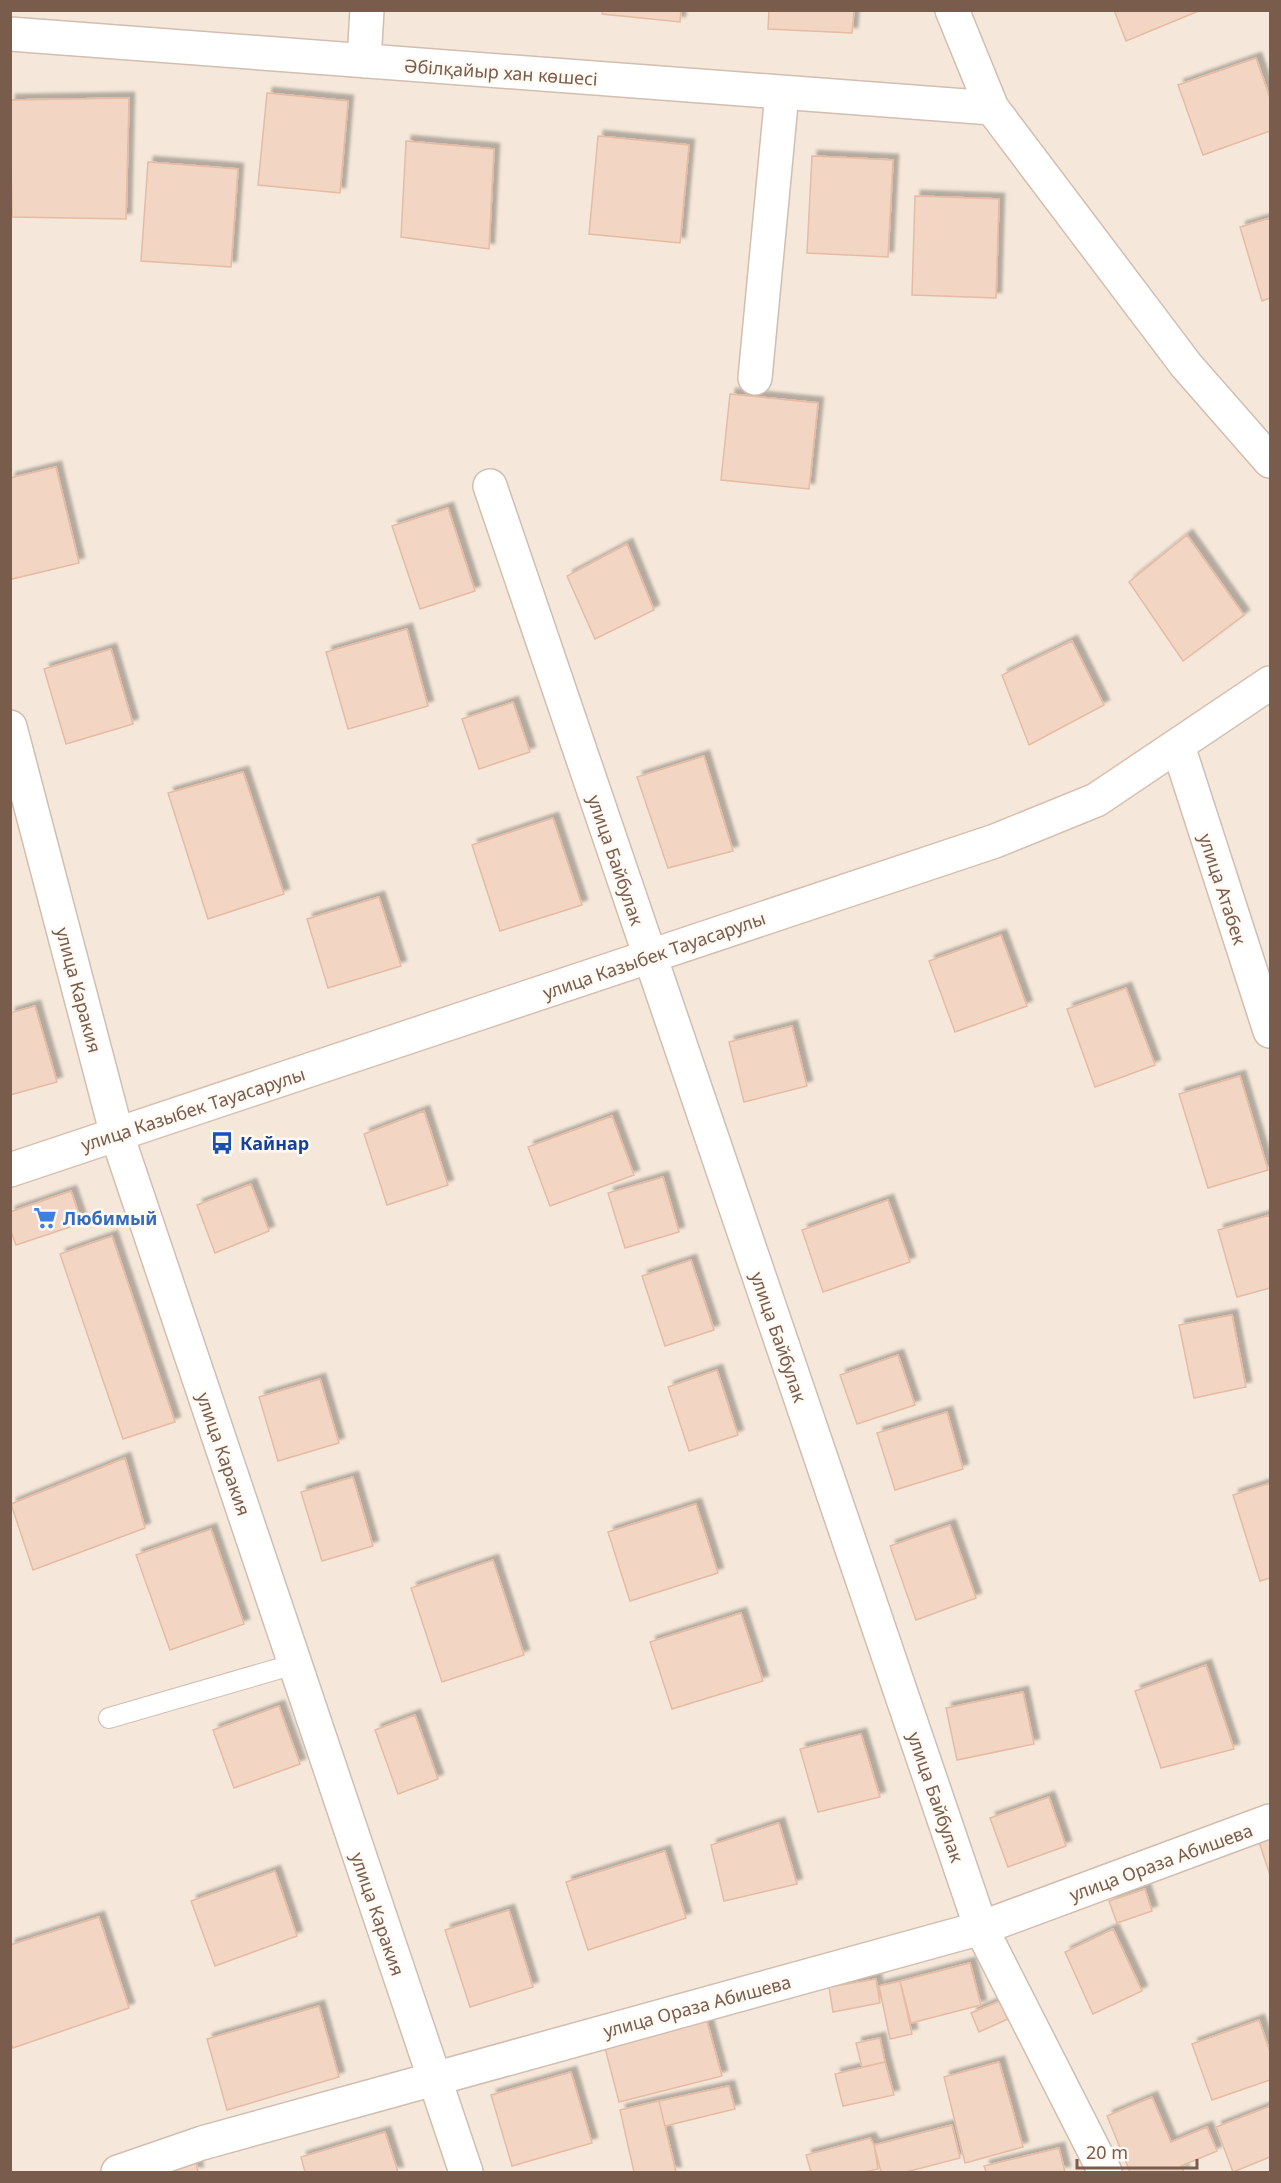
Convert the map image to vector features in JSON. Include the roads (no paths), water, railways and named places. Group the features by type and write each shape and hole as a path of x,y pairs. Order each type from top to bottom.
{"street":[{"path":"364,61 367,10"},
{"path":"952,10 992,108 1186,365 1270,461"},
{"name":"Әбілқайыр хан көшесі","path":"10,34 992,108"},
{"path":"755,378 782,93"},
{"name":"улица Байбулак","path":"490,486 981,1928 1105,2172"},
{"name":"улица Казыбек Тауасарулы","path":"10,1170 995,841 1096,800 1270,683"},
{"name":"улица Каракия","path":"10,726 117,1135 466,2172"},
{"name":"улица Атабек","path":"1178,746 1270,1031"},
{"name":"улица Ораза Абишева","path":"118,2172 202,2143 981,1928 1270,1821"}],"lane":[{"path":"109,1718 295,1664"}],"place":[{"name":"Кайнар","path":"222,1143"},
{"name":"Любимый","path":"45,1218"}]}
